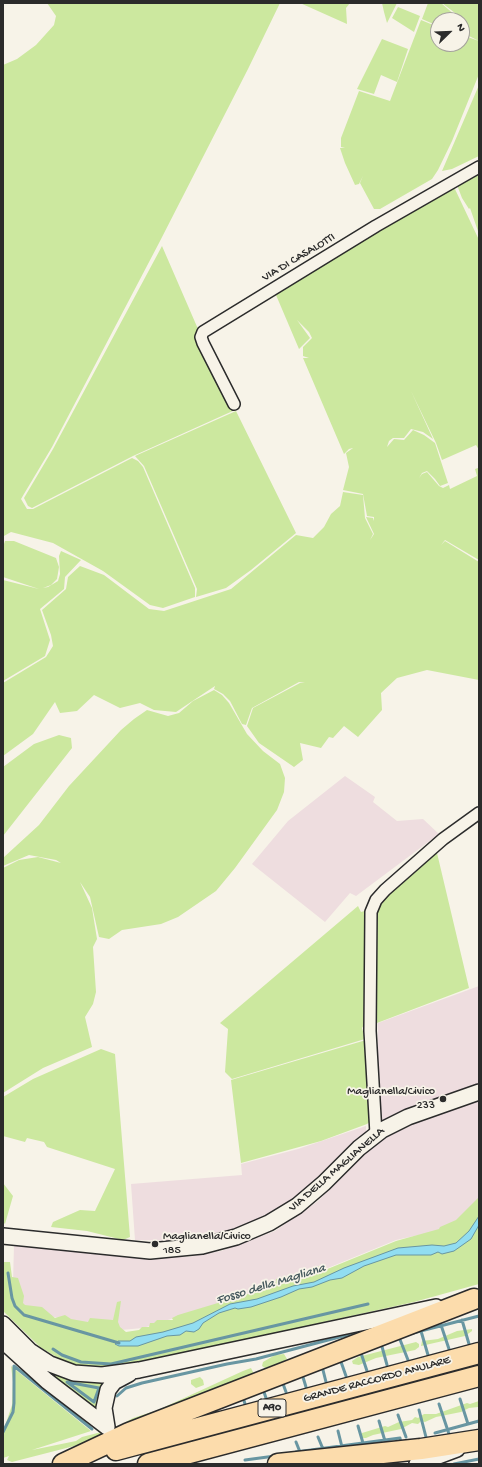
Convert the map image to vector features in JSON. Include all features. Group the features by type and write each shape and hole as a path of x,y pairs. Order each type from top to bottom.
{"highway":[{"path":"64,1464 129,1433 476,1299"},
{"name":"GRANDE RACCORDO ANULARE","path":"64,1464 479,1353"},
{"name":"GRANDE RACCORDO ANULARE","path":"148,1464 479,1376"},
{"path":"278,1464 421,1449 479,1441"}],"main road":[{"name":"VIA DELLA MAGLIANELLA","path":"7,1237 150,1251 191,1248 222,1241 269,1223 291,1210 324,1183 359,1148 376,1134 408,1117 479,1092"},
{"path":"3,1324 34,1353 61,1369 93,1375 139,1370 360,1322 476,1299"},
{"path":"3,1342 46,1381 107,1427 104,1408 108,1390 119,1378 139,1370"},
{"path":"417,1464 479,1441"}],"street":[{"name":"VIA DI CASALOTTI","path":"234,404 203,343 201,337 203,332 389,218 479,167"},
{"path":"376,1134 370,1031 371,912 379,896 396,880 443,839 479,814"}],"shaded area":[{"path":"345,776 375,797 373,802 397,821 423,819 439,834 356,896 350,893 325,922 252,864 288,821"},
{"path":"479,986 479,1087 377,1124 378,1023"},
{"path":"479,1100 479,1198 460,1219 442,1230 396,1240 323,1270 143,1328 121,1330 28,1312 19,1305 13,1283 14,1245 125,1255 188,1257 221,1251 275,1231 318,1201 370,1148 394,1131"},
{"path":"366,1126 366,1136 294,1201 267,1217 218,1236 187,1241 135,1240 131,1184 242,1175 241,1164 298,1149"}],"green space":[{"path":"47,3 280,3 159,243 52,447 21,499 27,509 33,509 132,458 138,461 143,467 195,588 195,597 163,608 150,605 103,571 53,543 11,532 4,536 3,539 3,65 17,59 36,45 54,25 56,16"},
{"path":"300,3 350,3 346,8 347,24"},
{"path":"382,3 397,3 387,23 384,12"},
{"path":"428,3 441,3 451,12 430,12 430,22 422,19"},
{"path":"442,3 479,3 479,41 470,36 470,12 454,12"},
{"path":"398,7 420,16 414,32 392,18"},
{"path":"421,20 430,24 430,52 470,52 470,38 479,41 479,74 452,141 438,170 432,179 380,209 374,209 360,183 363,176 359,184 355,185 340,148 345,148 341,147 341,138 359,91 390,101"},
{"path":"382,39 408,49 397,82 381,75 374,94 357,89"},
{"path":"479,85 479,156 452,169 442,171"},
{"path":"479,172 479,234 470,208 469,209 462,198 457,185"},
{"path":"454,187 479,240 479,450 476,445 442,460 436,443 411,391 433,439 423,432 411,429 404,438 393,438 389,441 387,447 394,439 404,440 413,430 424,435 435,443 448,483 440,486 427,471 422,473 419,478 422,474 427,472 439,486 443,488 449,485 450,489 477,476 475,469 478,468 479,470 479,560 445,540 441,545 445,541 479,562 479,680 427,670 397,678 381,693 382,710 358,737 344,726 333,738 329,737 321,748 300,743 303,760 294,767 259,743 247,726 253,708 300,683 305,683 299,682 252,708 246,725 242,724 230,701 223,694 214,689 215,686 176,712 154,710 140,703 120,708 94,695 77,711 60,713 55,702 33,734 3,756 3,683 46,657 53,646 51,635 42,610 66,589 68,577 80,566 104,575 149,609 164,611 231,589 296,535 313,538 324,527 331,514 340,506 343,492 363,495 365,518 373,534 370,540 374,534 366,517 373,518 374,521 374,517 367,516 363,494 343,490 349,467 346,453 353,448 349,449 344,454 303,358 309,358 303,356 303,347 312,338 309,332 297,320 310,338 299,349 276,295 282,289 347,249"},
{"path":"162,246 198,329 195,334 229,407 235,410 133,456 32,508 28,506 24,498 53,449"},
{"path":"236,411 296,533 251,570 226,588 196,597 197,589 144,466 135,456"},
{"path":"5,541 14,541 56,558 59,567 57,579 51,585 43,588 48,587 58,581 60,574 59,556 61,551 81,560 65,577 64,589 40,609 50,640 45,656 3,681 3,580 39,589 3,577 3,547"},
{"path":"214,690 222,695 229,703 247,734 263,751 280,764 285,778 284,792 277,810 235,868 216,891 178,917 161,924 122,930 109,939 99,937 90,897 80,882 92,908 97,939 93,947 96,992 93,1004 85,1017 92,1047 43,1068 3,1093 3,868 19,860 38,857 61,863 56,860 29,855 3,866 3,858 39,825 69,786 121,730 134,719 147,710 168,716 179,713 193,701"},
{"path":"59,735 71,738 72,748 3,836 3,767 34,744"},
{"path":"437,853 469,988 377,1023 375,933 378,910 385,895"},
{"path":"358,906 361,912 368,910 368,1019 362,1028 365,1039 232,1079 225,1072 228,1029 220,1023"},
{"path":"366,1040 374,1118 367,1124 321,1141 241,1163 231,1080"},
{"path":"101,1049 115,1054 130,1237 123,1240 87,1231 51,1227 53,1222 80,1210 95,1211 115,1169 47,1147 44,1142 27,1138 25,1142 3,1136 3,1097 33,1079"},
{"path":"3,1183 13,1196 5,1224 3,1222"},
{"path":"479,1197 479,1284 414,1302 126,1366 105,1368 85,1367 63,1362 40,1347 3,1311 3,1262 10,1262 12,1277 18,1278 24,1296 23,1303 25,1305 42,1307 55,1318 65,1315 71,1319 88,1322 90,1318 113,1320 117,1302 121,1301 118,1322 120,1327 126,1332 139,1330 142,1327 149,1327 150,1323 154,1323 157,1320 173,1320 172,1318 178,1315 251,1293 259,1287 276,1282 276,1279 287,1276 288,1278 322,1265 325,1270 396,1241 439,1229 440,1227 456,1220"},
{"path":"472,1329 472,1331 465,1336 421,1346 422,1341 438,1339 457,1331"},
{"path":"416,1342 419,1344 419,1347 415,1350 376,1358 359,1365 353,1364 352,1361 358,1357"},
{"path":"284,1354 287,1359 282,1362 265,1368 262,1366 263,1362 275,1355"},
{"path":"11,1366 91,1431 32,1450 76,1441 82,1437 113,1429 133,1418 158,1410 251,1368 254,1374 239,1379 235,1384 82,1444 12,1462 7,1460 9,1456 3,1458 3,1432 12,1405 13,1382"},
{"path":"46,1369 76,1380 107,1382 100,1413"},
{"path":"200,1377 203,1380 204,1385 196,1388 191,1384 191,1380"},
{"path":"479,1401 478,1407 469,1408 461,1412 436,1417 425,1422 421,1421 418,1424 412,1423 401,1429 366,1438 361,1438 360,1436 362,1433 385,1426 388,1427 399,1422 412,1420 415,1417 418,1418 424,1414 436,1414 467,1403 470,1404"}],"water":[{"path":"479,1216 479,1225 471,1239 454,1251 442,1254 438,1252 431,1255 396,1255 364,1266 342,1278 330,1280 312,1287 299,1289 251,1307 235,1308 219,1313 203,1323 199,1329 194,1332 186,1331 180,1335 167,1336 138,1346 119,1346 115,1344 118,1341 130,1341 136,1337 163,1332 193,1323 230,1304 257,1299 293,1286 314,1282 344,1268 398,1248 432,1245 444,1246 456,1243 469,1231"}],"waterway":[{"name":"Fosso della Magliana","path":"8,1273 12,1298 15,1306 24,1315 119,1343"},
{"path":"53,1349 62,1355 81,1362 111,1364 368,1304"},
{"path":"413,1333 479,1316"},
{"path":"462,1320 469,1344"},
{"path":"441,1325 449,1349"},
{"path":"117,1396 126,1388 142,1383 256,1359 366,1330"},
{"path":"421,1331 428,1355"},
{"path":"399,1337 408,1360"},
{"path":"381,1343 387,1365"},
{"path":"360,1350 367,1371"},
{"path":"340,1359 346,1376"},
{"path":"3,1432 13,1412 14,1366 92,1429"},
{"path":"322,1366 326,1382"},
{"path":"302,1374 306,1387"},
{"path":"282,1381 286,1392"},
{"path":"67,1382 99,1388 94,1402 67,1382"},
{"path":"263,1389 266,1398"},
{"path":"243,1397 245,1404"},
{"path":"460,1399 468,1424"},
{"path":"439,1404 450,1437"},
{"path":"419,1410 427,1441"},
{"path":"398,1415 406,1437"},
{"path":"379,1421 385,1441"},
{"path":"435,1433 479,1421"},
{"path":"358,1426 363,1443"},
{"path":"338,1431 342,1447"},
{"path":"318,1437 323,1449"},
{"path":"296,1452 400,1438 401,1444"},
{"path":"296,1442 300,1452"},
{"path":"245,1460 275,1456"},
{"path":"454,1464 479,1459"}],"place":[{"name":"Maglianella/Civico 233","path":"443,1099"},
{"name":"Maglianella/Civico 185","path":"155,1244"}]}
